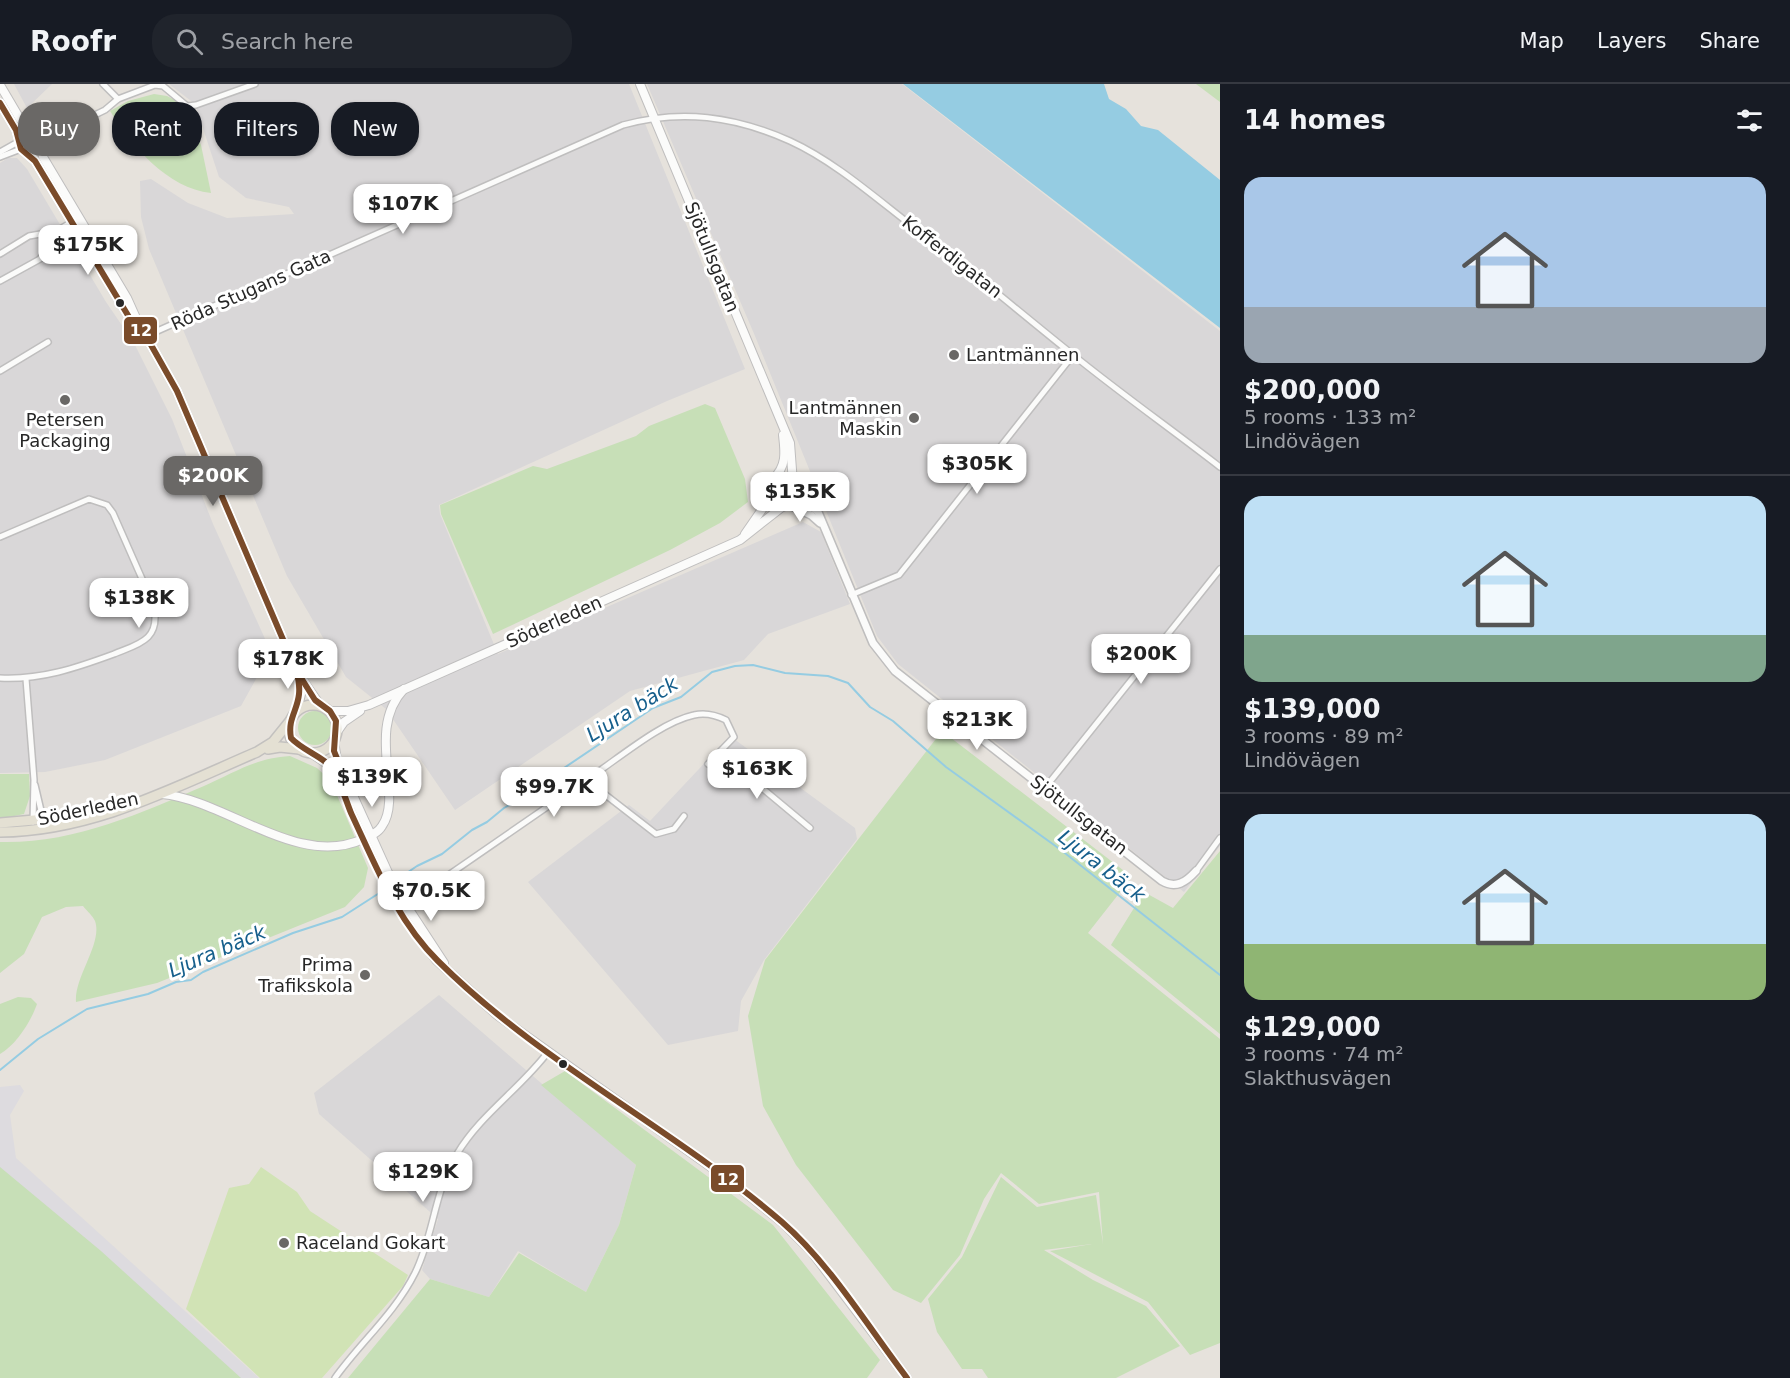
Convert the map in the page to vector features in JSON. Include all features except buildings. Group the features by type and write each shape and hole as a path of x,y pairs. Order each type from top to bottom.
{"main road":[{"name":"Sjötullsgatan","path":"640,84 790,443 794,488"},
{"path":"0,85 18,112"},
{"path":"0,103 18,139"},
{"path":"28,156 132,322 140,328"},
{"path":"43,156 127,298 140,328 187,414 296,670 301,694 297,711 290,721 291,738 306,751 330,766 390,886 428,951 497,1015 736,1185 783,1223 811,1251 907,1378"},
{"name":"Sjötullsgatan","path":"771,480 780,471 785,457 783,430"},
{"path":"740,540 752,525 766,499 765,488 771,480 781,477 794,488 785,506 772,506 766,499"},
{"name":"Söderleden","path":"335,736 349,717 369,705 740,540 785,506"},
{"path":"296,670 320,705"},
{"path":"161,794 180,797 278,836 317,846 343,846 367,837 381,829 385,822 388,807 386,736 392,708 405,688"},
{"path":"297,711 312,704 320,705 330,711 336,721 337,760 367,837"},
{"name":"Söderleden","path":"330,711 348,711 369,705"},
{"name":"Söderleden","path":"0,832 40,830 98,818 161,794 257,752 273,742 290,721"},
{"path":"306,751 324,750 335,736"},
{"name":"Söderleden","path":"257,752 280,747 306,751"},
{"name":"Söderleden","path":"0,823 92,812 176,787"},
{"path":"390,886 448,969"}],"street":[{"path":"103,84 118,99"},
{"path":"100,112 118,99 155,85 163,86 187,106 196,105 255,84"},
{"name":"Kofferdigatan","path":"654,117 693,116 728,120 792,142 855,183 974,273 1073,355 1220,467"},
{"name":"Röda Stugans Gata","path":"146,336 623,125 654,117"},
{"path":"0,152 18,146"},
{"path":"0,157 18,147"},
{"path":"0,254 29,236 57,231 79,218"},
{"path":"0,281 40,259 57,231"},
{"path":"0,371 48,342"},
{"path":"851,595 899,576 1073,355"},
{"name":"Sjötullsgatan","path":"794,488 818,512 873,643 895,671 1169,885 1184,882 1196,871"},
{"path":"0,537 89,500 98,501 113,513 154,606 153,629 147,638 133,646 63,672 26,679 0,678"},
{"path":"785,506 811,515 822,525"},
{"path":"1045,788 1220,569"},
{"path":"26,679 40,830"},
{"path":"405,905 666,727 693,715 707,713 726,720 735,737 708,764"},
{"path":"720,753 810,828"},
{"path":"589,778 598,789 656,834 674,829 684,816"},
{"path":"34,780 38,820"},
{"path":"1196,871 1220,838"},
{"path":"335,1378 384,1318 415,1275 423,1255 438,1192 457,1152 548,1052"}],"shaded area":[{"path":"14,84 52,84 33,102 24,102"},
{"path":"169,84 629,84 745,369 667,401 439,505 440,514 498,654 803,522 821,532 850,604 768,634 744,660 630,691 455,810 386,709 346,677 287,576 149,249 141,217 140,181 151,179 188,203 227,218 294,214 289,207 246,198 219,177 202,125 202,102 192,102"},
{"path":"647,84 902,84 1220,331 1220,846 1184,892 898,664 877,636 755,336"},
{"path":"8,158 17,158 27,169 106,302 134,343 172,419 213,524 271,652 241,706 105,760 45,772 0,773 0,163"},
{"path":"730,736 855,828 857,839 764,960 741,1001 738,1031 668,1045 528,882 629,805 650,821"},
{"path":"439,995 636,1165 619,1225 586,1292 518,1251 489,1297 430,1279 422,1270 438,1219 319,1114 314,1093"},
{"path":"20,1085 24,1091 10,1115 16,1158 259,1378 0,1378 0,1087"}],"green space":[{"path":"1196,84 1220,84 1220,102"},
{"path":"154,94 167,96 179,102 126,102"},
{"path":"202,150 211,193 195,190 180,183 145,156 202,156"},
{"path":"705,404 715,408 745,479 748,502 720,523 670,550 493,634 441,514 440,505 533,466 547,469 636,436 649,426"},
{"path":"315,711 327,716 332,728 327,740 315,745 303,740 298,728 303,716"},
{"path":"942,731 1132,877 1088,933 1220,1039 1220,1343 1190,1355 1148,1302 1050,1251 1092,1244 1044,1250 1093,1280 1146,1306 1180,1346 1116,1378 988,1378 982,1369 962,1369 937,1332 928,1299 962,1257 1001,1177 1037,1207 1096,1195 1103,1244 1099,1192 1039,1204 1001,1173 984,1199 960,1255 921,1303 893,1290 796,1165 763,1106 748,1016 765,960"},
{"path":"290,756 317,768 331,781 368,868 364,887 345,907 157,983 76,1002 79,982 92,950 96,930 94,919 83,906 66,907 42,917 24,954 0,973 0,842 27,841 79,833 130,817 256,763"},
{"path":"0,774 29,774 30,796 24,814 0,819"},
{"path":"1220,851 1220,1034 1111,945 1144,892 1173,908"},
{"path":"18,997 31,998 37,1004 23,1032 0,1054 0,1004"},
{"path":"565,1071 773,1225 880,1360 867,1378 348,1378 430,1279 489,1297 519,1253 586,1292 619,1225 636,1165 541,1085"},
{"path":"0,1167 101,1251 241,1378 0,1378"},
{"name":"Raceland Gokart","path":"261,1167 297,1192 310,1211 408,1275 403,1286 322,1378 260,1378 186,1309 229,1188 249,1184"}],"water":[{"path":"903,84 1104,84 1109,99 1126,109 1141,126 1158,130 1220,180 1220,328"}],"waterway":[{"name":"Ljura bäck","path":"395,881 417,866 442,854 472,830 487,822 504,808 538,789 561,770 653,708 681,697 712,672 735,666 753,665 785,673 828,676 848,683 870,707 893,721 946,767 1061,850 1220,975"},
{"name":"Ljura bäck","path":"0,1070 38,1039 87,1009 148,994 176,982 191,980 203,972 293,933 342,917 384,890"}],"transit line":[{"name":"12","path":"0,103 16,130 21,149 35,161 132,322 146,336 177,391 296,670 299,692 291,721 291,738 331,767 378,872 410,928 438,961 519,1032 697,1156 782,1222 832,1276 907,1378"},
{"name":"12","path":"298,673 315,700 330,711 336,721 334,751 346,781"}],"place":[{"name":"Lantmännen","path":"954,355"},
{"name":"Petersen Packaging","path":"65,400"},
{"name":"Lantmännen Maskin","path":"914,418"},
{"name":"Prima Trafikskola","path":"365,975"},
{"name":"Raceland Gokart","path":"284,1243"}]}
